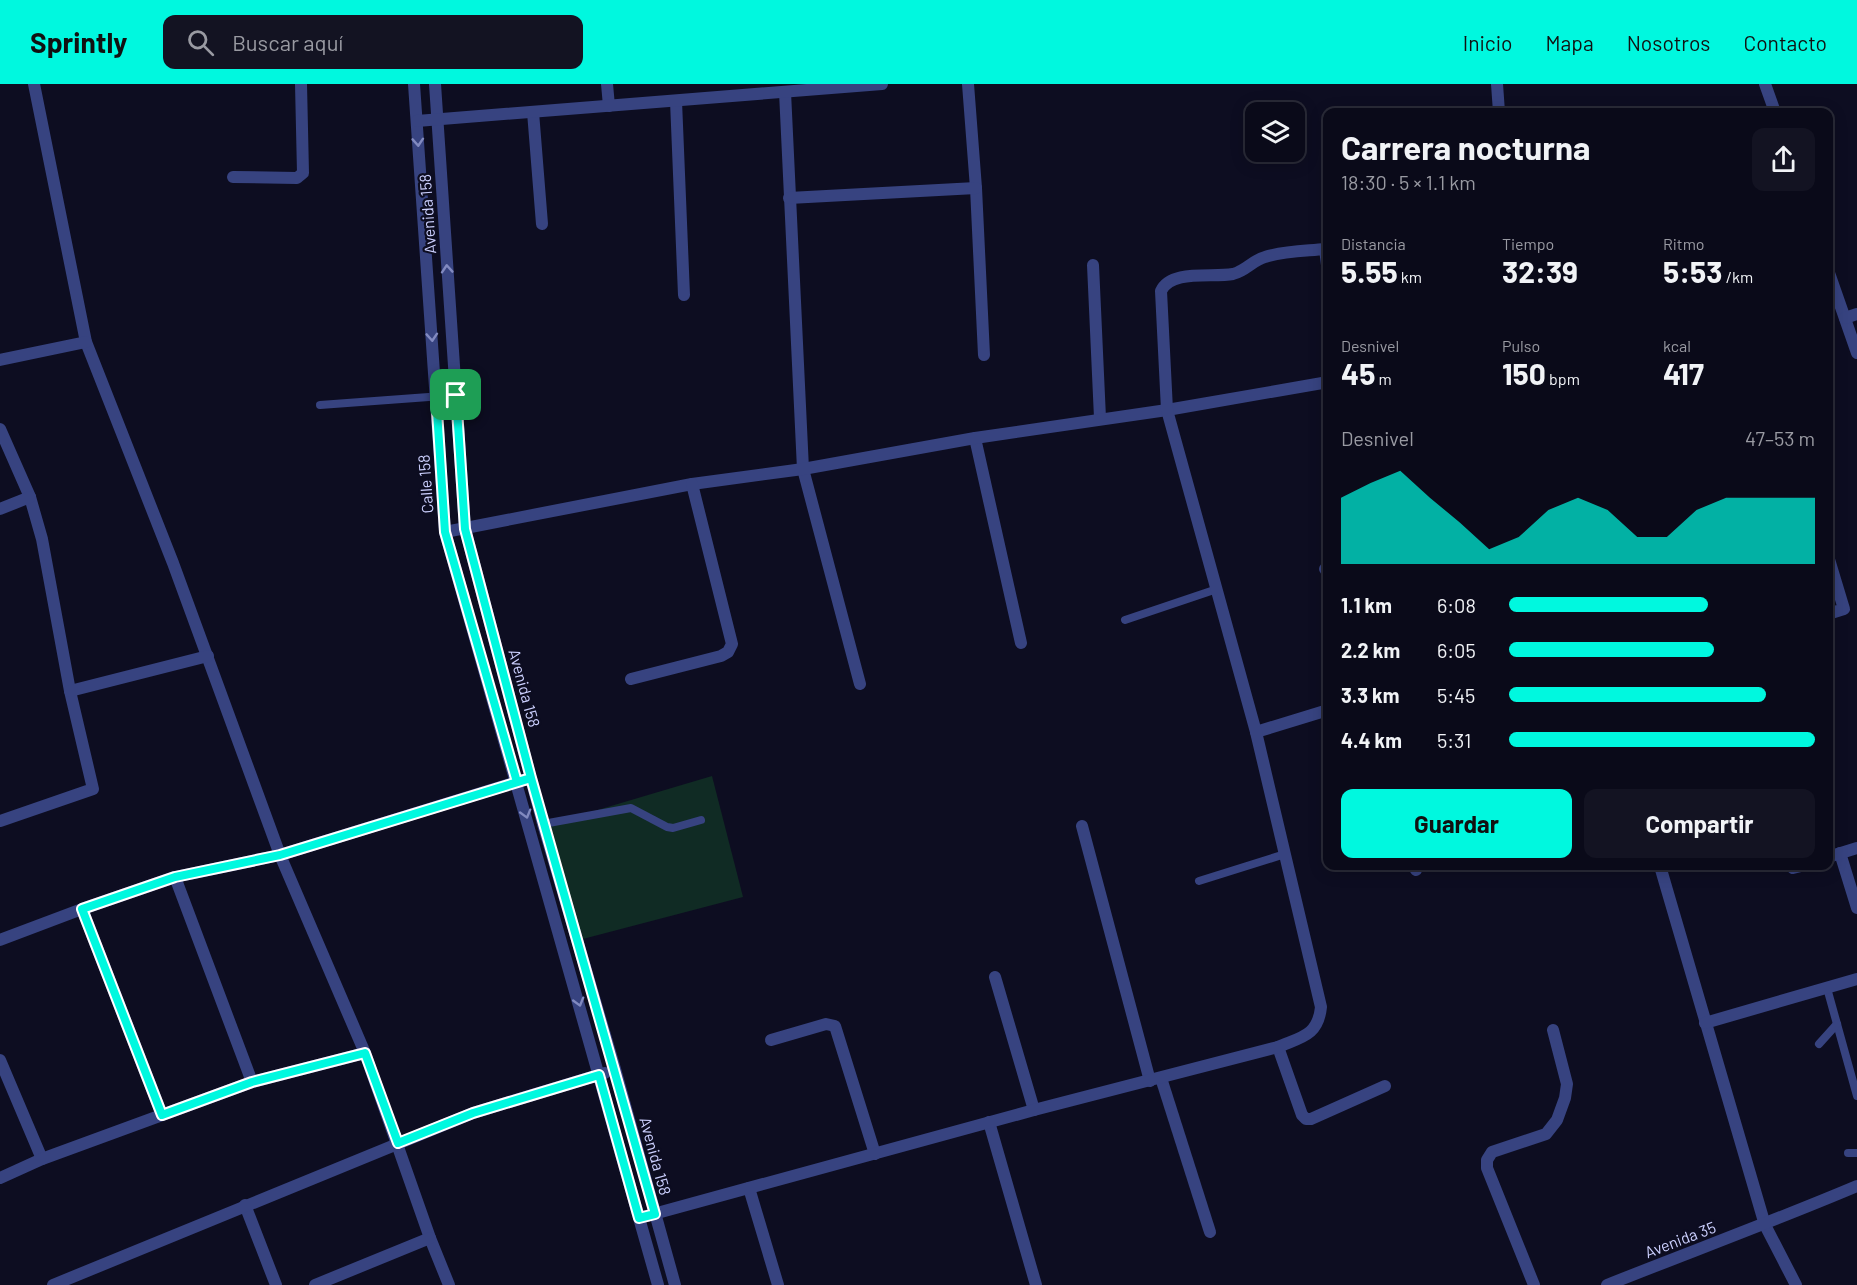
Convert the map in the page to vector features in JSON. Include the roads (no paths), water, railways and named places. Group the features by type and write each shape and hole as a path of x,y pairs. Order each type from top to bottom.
{"street":[{"path":"34,84 86,342 208,656 280,855 365,1053 430,1238 449,1285"},
{"path":"233,177 297,178 303,173 301,84"},
{"name":"Calle 158","path":"414,84 445,532 658,1285"},
{"name":"Avenida 158","path":"435,84 465,529 543,825 615,1069 675,1285"},
{"path":"607,84 609,106"},
{"path":"417,121 882,84"},
{"path":"968,84 976,188 984,355"},
{"path":"1497,84 1499,108"},
{"path":"1765,84 1774,108"},
{"path":"785,92 803,469 860,684"},
{"path":"676,101 684,295"},
{"path":"533,112 542,224"},
{"path":"789,198 976,188"},
{"path":"639,1218 989,1122 1278,1047 1311,1033 1317,1025 1321,1007 1256,732 1167,410 1161,291 1163,286 1177,278 1232,274 1243,271 1266,256 1323,249"},
{"path":"1092,265 1100,418"},
{"path":"1833,280 1851,316 1857,353"},
{"path":"0,360 86,342"},
{"path":"445,532 692,484 803,469 975,438 1167,410 1323,383"},
{"path":"0,429 30,497 42,539 70,691 93,789 0,821"},
{"path":"975,438 1021,643"},
{"path":"631,679 721,656 728,652 732,644 692,484"},
{"path":"0,509 30,497"},
{"path":"1833,573 1844,609 1833,612"},
{"path":"70,691 208,656"},
{"path":"1256,732 1323,712"},
{"path":"0,940 175,877 280,855 531,778"},
{"path":"1082,826 1156,1079 1210,1232"},
{"path":"1857,848 1834,855 1857,908"},
{"path":"1661,870 1765,1225 1796,1285"},
{"path":"175,877 252,1082"},
{"path":"82,909 162,1115"},
{"path":"995,977 1034,1110"},
{"path":"1705,1023 1857,980"},
{"path":"771,1040 826,1024 835,1026 875,1154"},
{"path":"1534,1285 1487,1168 1487,1160 1492,1152 1546,1134 1557,1120 1565,1098 1567,1084 1552,1030"},
{"path":"1278,1047 1302,1115 1306,1119 1311,1119 1385,1086"},
{"path":"0,1178 42,1159 252,1082 365,1053"},
{"path":"0,1060 42,1159"},
{"path":"53,1285 473,1113 615,1069"},
{"path":"989,1122 1036,1285"},
{"name":"Avenida 35","path":"1607,1285 1765,1225 1857,1186"},
{"path":"749,1188 778,1285"},
{"path":"245,1205 276,1285"},
{"path":"315,1285 430,1238"}],"lane":[{"path":"320,405 456,395"},
{"path":"1125,620 1217,589"},
{"path":"543,825 631,808 667,827 673,828 701,820"},
{"path":"1199,881 1285,854"},
{"path":"1827,988 1857,1096"},
{"path":"1819,1044 1837,1024"}]}
